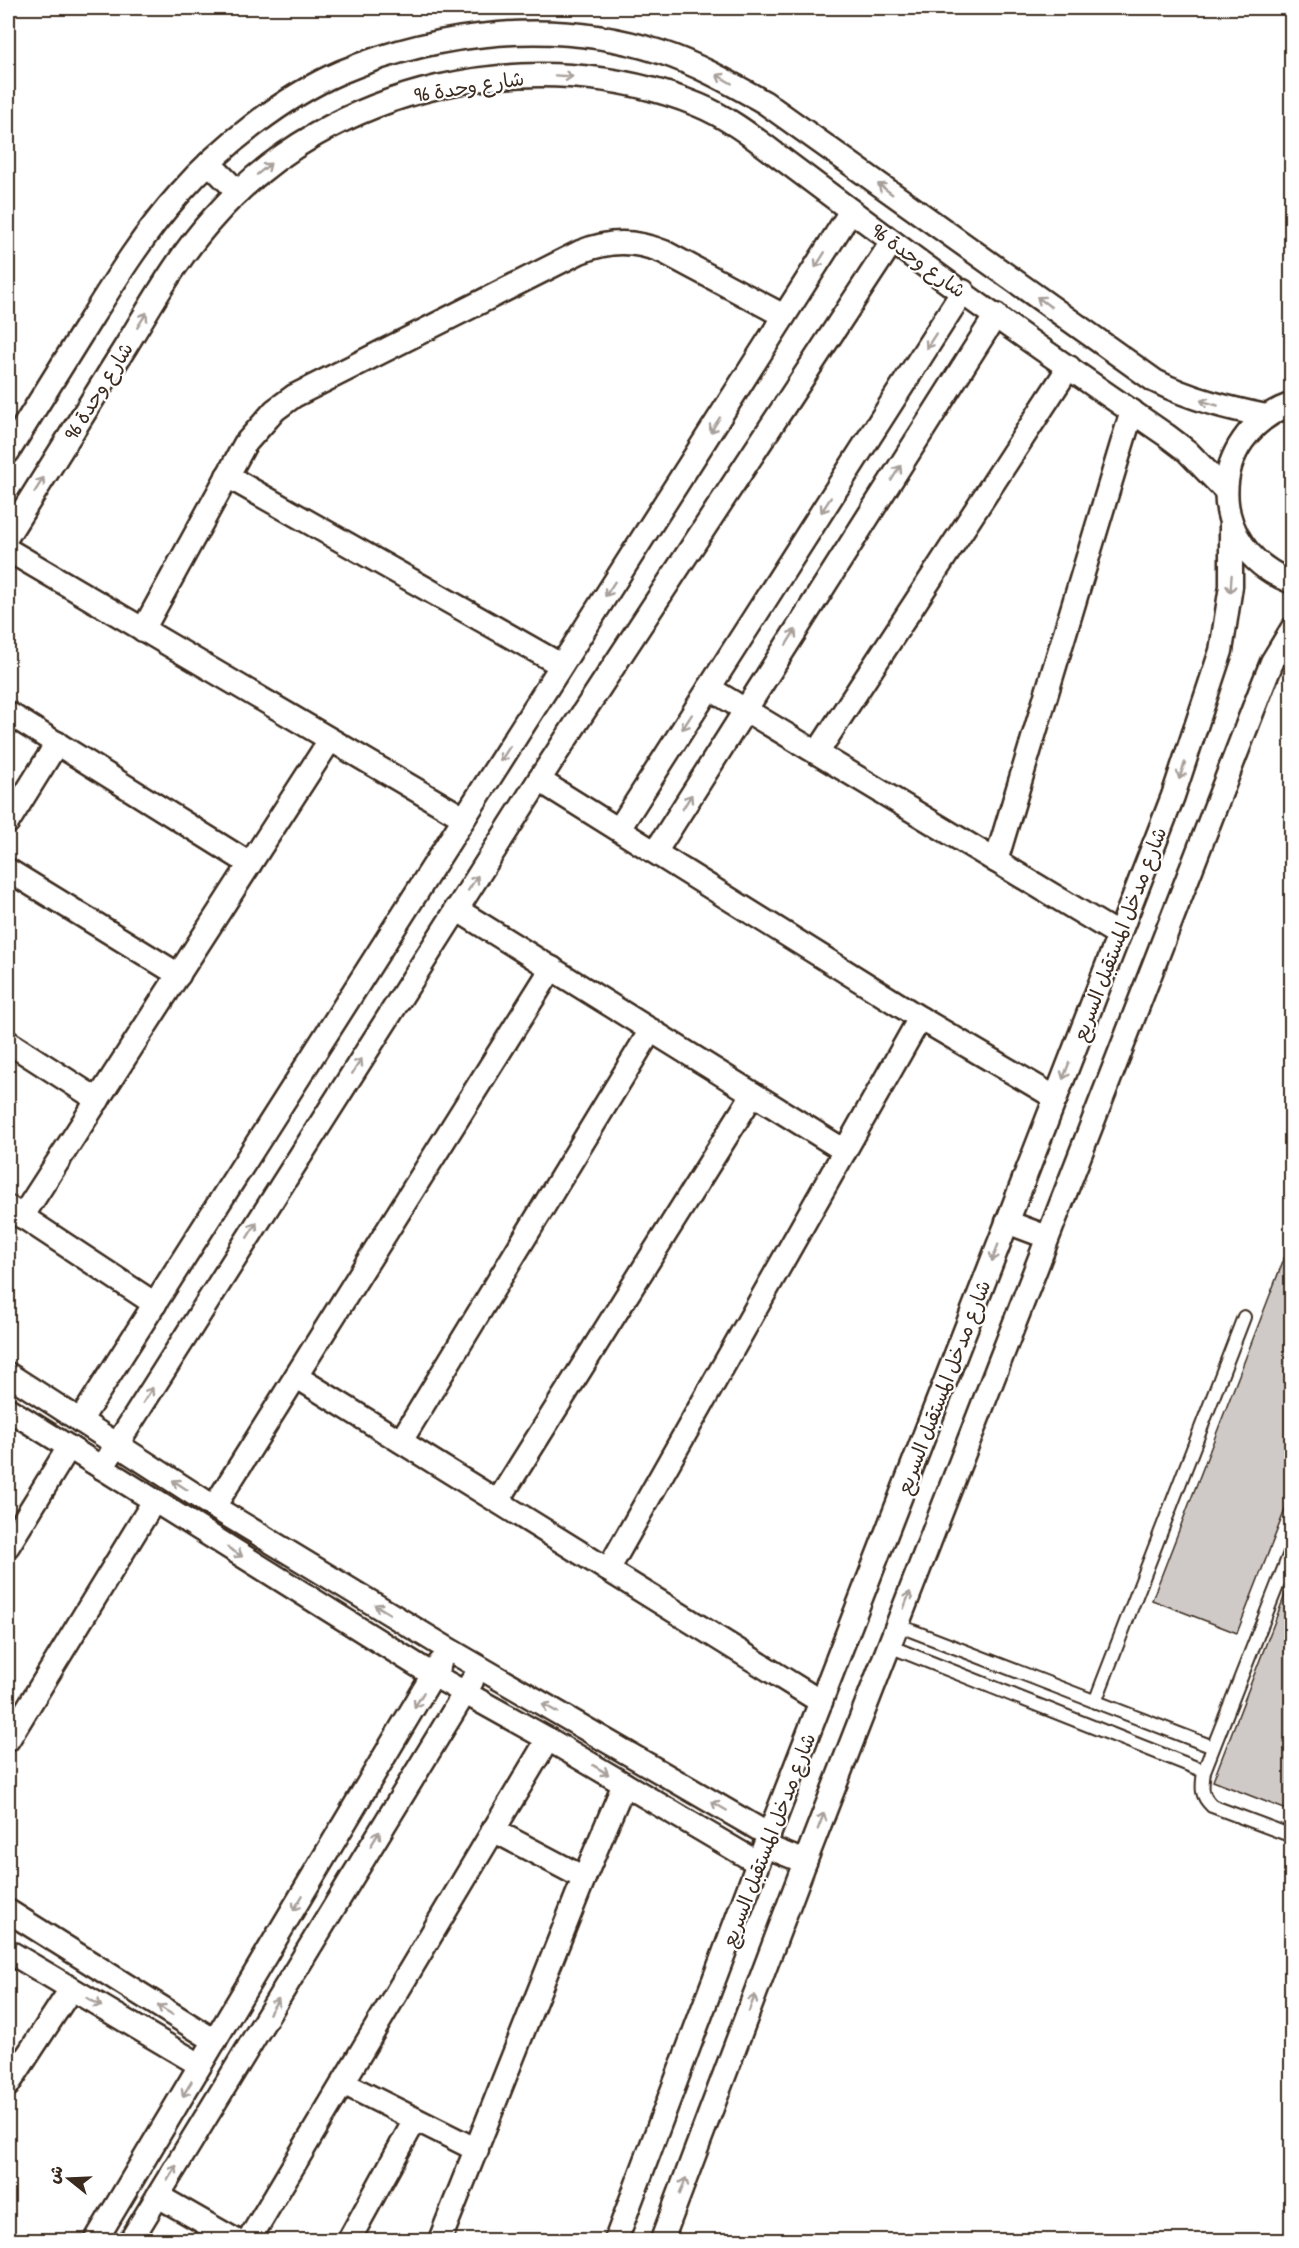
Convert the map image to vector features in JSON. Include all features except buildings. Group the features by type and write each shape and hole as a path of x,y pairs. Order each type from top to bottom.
{"street":[{"name":"شارع وحدة 96","path":"8,452 133,251 169,205 209,163 255,125 304,92 339,73 387,55 437,42 488,35 546,32 603,38 671,56 714,73 764,102 1155,381 1181,394 1208,403 1266,416"},
{"name":"شارع وحدة 96","path":"8,535 171,273 213,217 268,166 301,143 336,123 410,94 498,77 548,75 597,79 646,88 700,106 744,130 892,242 1187,451 1226,491"},
{"path":"209,163 238,192"},
{"path":"81,1421 851,211"},
{"path":"143,630 245,444 259,426 294,396 596,246 631,242 648,246 664,252 784,316"},
{"path":"102,1468 539,780 892,242"},
{"path":"619,829 963,291"},
{"path":"656,851 996,315"},
{"path":"817,753 1069,367"},
{"path":"1226,491 1228,474 1238,449 1253,428 1266,416 1292,404"},
{"path":"996,861 1132,411"},
{"path":"227,476 561,665"},
{"name":"شارع مدخل المستقبل السريع","path":"616,2241 764,1848 1173,796 1221,651 1232,586 1231,525 1226,491"},
{"path":"1231,525 1238,540 1260,564 1273,574 1292,582"},
{"path":"8,550 464,819"},
{"path":"662,2241 805,1862 1262,687 1272,662 1292,629"},
{"path":"709,688 1119,935"},
{"path":"8,713 250,864"},
{"path":"155,1304 15,1212 98,1100 330,740"},
{"path":"8,822 57,743"},
{"path":"539,780 920,1018 1056,1098"},
{"path":"8,870 178,975"},
{"path":"456,909 844,1151"},
{"path":"214,1507 552,968"},
{"path":"608,1570 920,1018"},
{"path":"401,1441 651,1030"},
{"path":"8,1042 98,1100"},
{"path":"498,1501 753,1094"},
{"path":"1007,1222 1047,1238"},
{"path":"8,1374 214,1507 480,1667 764,1848"},
{"path":"297,1377 821,1702"},
{"path":"8,1409 433,1675 624,1784 764,1848 805,1862"},
{"path":"8,1546 69,1447"},
{"path":"8,1740 154,1501"},
{"path":"96,2241 448,1649"},
{"path":"131,2241 480,1667"},
{"path":"249,2241 548,1739"},
{"path":"441,2241 584,1878 624,1784"},
{"path":"493,1830 584,1878"},
{"path":"318,1869 346,1886"},
{"path":"8,1911 215,2041"},
{"path":"8,1951 200,2066"},
{"path":"8,2085 71,1989"},
{"path":"343,2083 477,2150"},
{"path":"350,2241 416,2120"},
{"path":"158,2196 235,2241"}],"lane":[{"path":"1095,1702 1244,1317"},
{"path":"1292,1548 1213,1747 1204,1771 1201,1790 1204,1799 1212,1806 1292,1836"},
{"path":"897,1625 1213,1747"},
{"path":"889,1646 1204,1771"}]}
